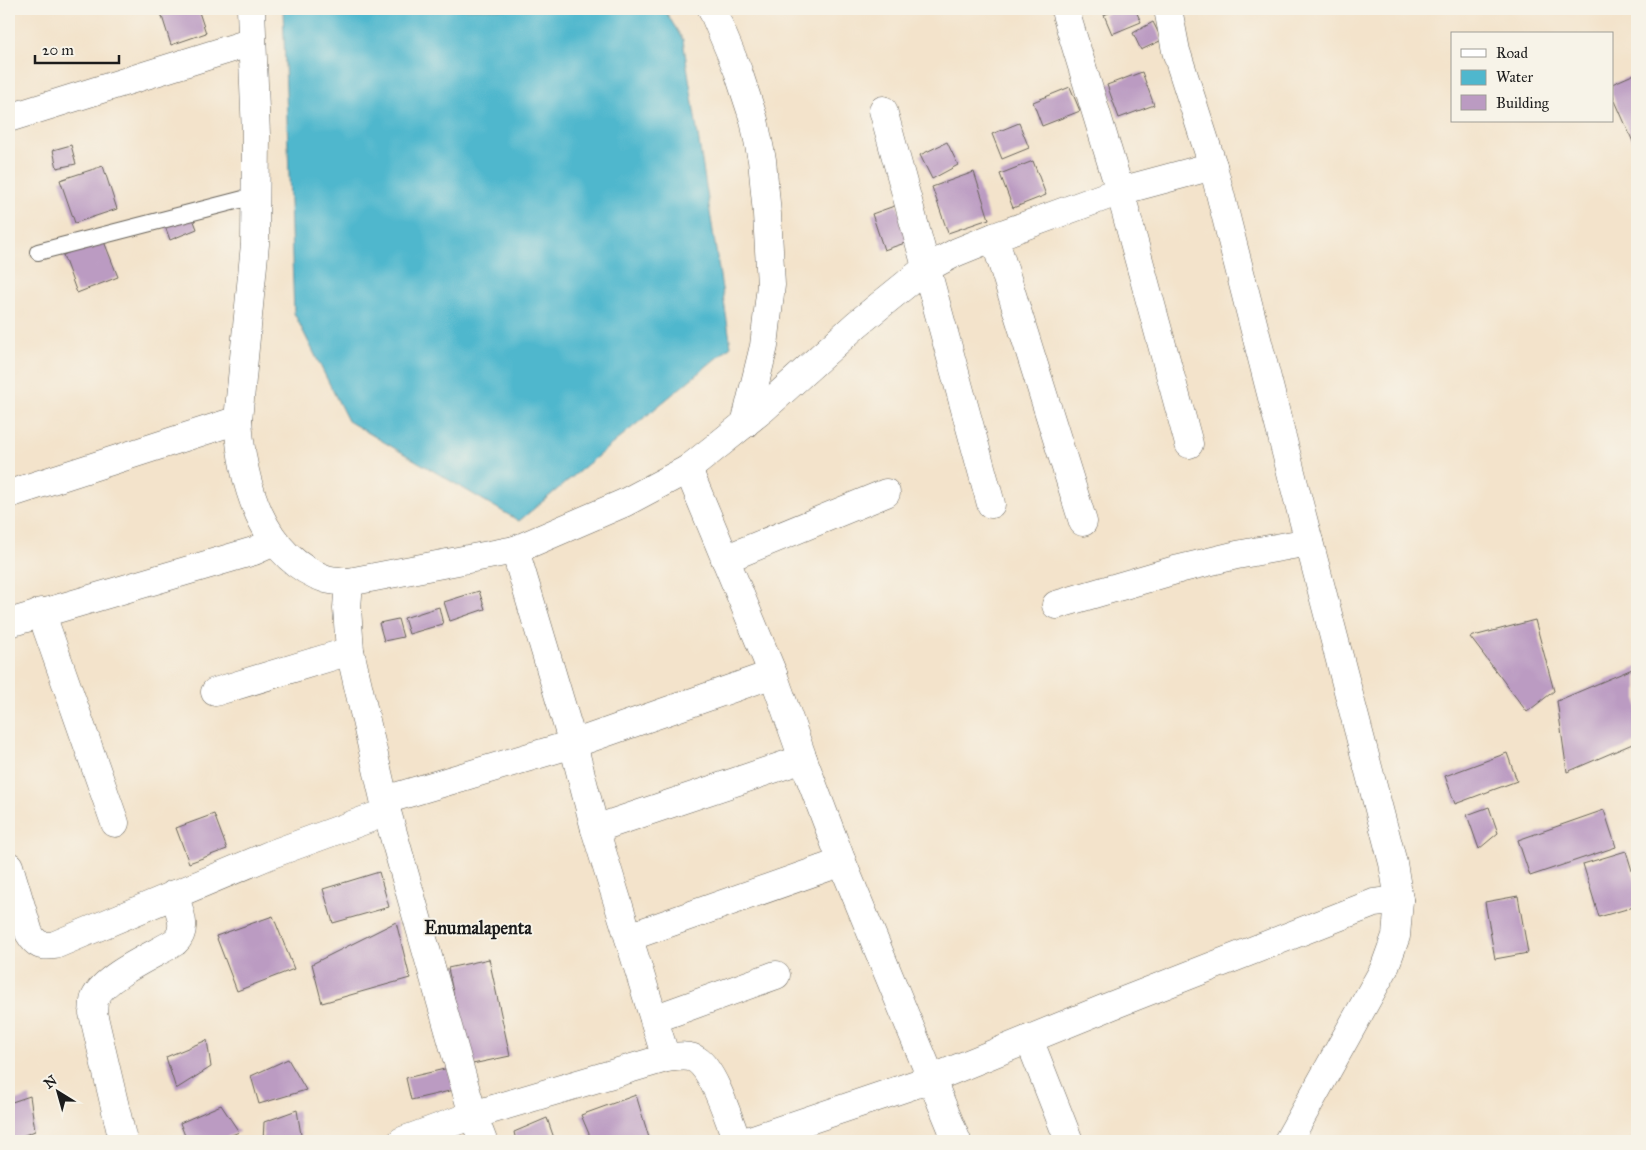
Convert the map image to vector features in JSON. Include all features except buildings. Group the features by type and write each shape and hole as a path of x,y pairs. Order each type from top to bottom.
{"street":[{"path":"251,9 256,135 254,244 238,420 240,449 247,483 274,542 298,564 326,579 349,582 515,550 624,504 688,469 745,424 857,324 925,270 956,252 1120,191 1213,166"},
{"path":"712,9 738,71 754,120 762,160 767,214 770,294 764,346 745,424"},
{"path":"1168,9 1176,51 1213,166 1391,853 1399,900 1396,936 1384,969 1288,1141"},
{"path":"1066,14 1120,191 1189,444"},
{"path":"9,118 252,42"},
{"path":"883,110 990,504"},
{"path":"994,237 1084,522"},
{"path":"9,494 238,420"},
{"path":"688,469 773,674 842,862 957,1141"},
{"path":"725,559 886,493"},
{"path":"9,623 41,612 254,551 274,542"},
{"path":"1056,605 1179,569 1237,555 1309,542"},
{"path":"515,550 573,744 596,829 666,1058"},
{"path":"349,582 347,608 350,651 386,806 473,1115 483,1141"},
{"path":"41,612 114,823"},
{"path":"215,692 350,651"},
{"path":"9,866 29,933 35,943 44,947 55,945 386,806 573,744 773,674"},
{"path":"596,829 803,759"},
{"path":"629,937 842,862"},
{"path":"123,1141 94,1013 94,999 101,988 111,979 175,942 180,937 183,930 183,922 174,894"},
{"path":"747,1141 931,1079 1374,903 1399,900"},
{"path":"654,1019 776,975"},
{"path":"1029,1039 1069,1141"},
{"path":"402,1141 473,1115 666,1058 683,1056 697,1060 708,1073 718,1092 737,1141"}],"lane":[{"path":"38,252 255,196"}],"water":[{"path":"283,9 664,9 683,40 731,346 519,521 348,421 294,313"}],"district":[{"name":"Enumalapenta","path":"478,928"}]}
